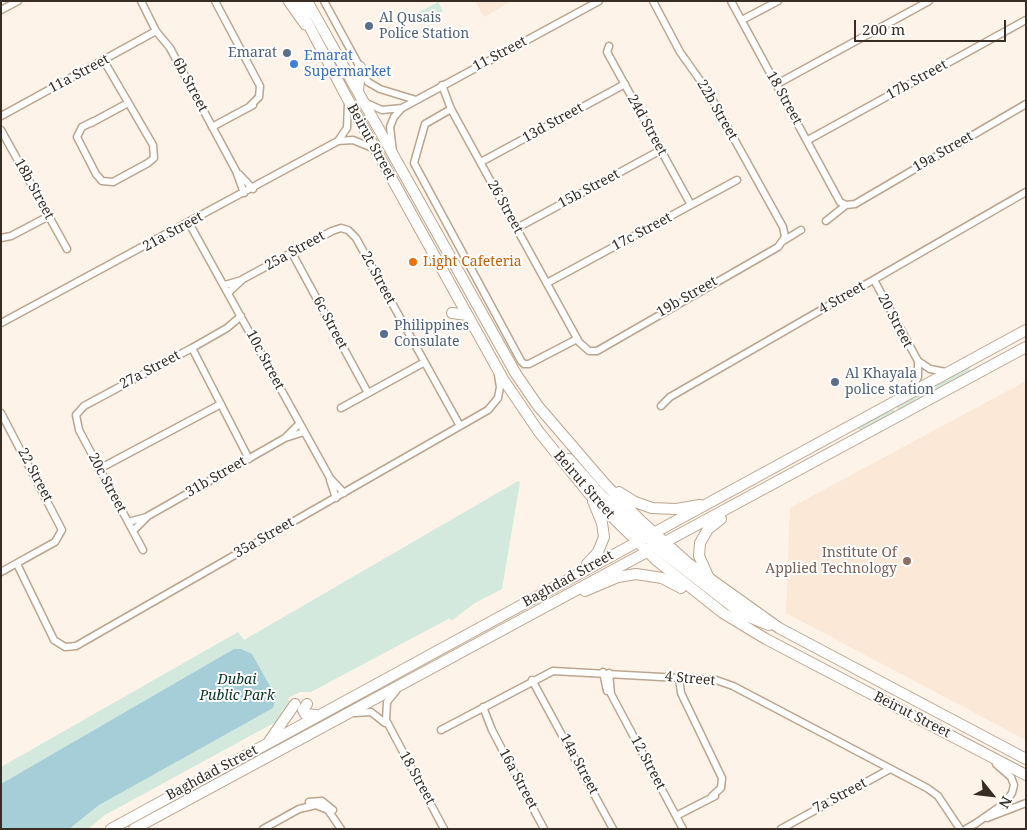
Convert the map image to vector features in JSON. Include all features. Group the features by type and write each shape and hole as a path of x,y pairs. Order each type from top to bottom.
{"main road":[{"name":"Beirut Street","path":"288,1 309,29"},
{"name":"Beirut Street","path":"296,1 348,101 496,366 539,432 591,496 645,537"},
{"name":"Beirut Street","path":"307,1 320,20 360,97 393,152 524,386 538,406 605,484 645,537 647,552 707,602 766,639 1026,775"},
{"name":"Beirut Street","path":"313,1 320,20"},
{"path":"360,67 360,97"},
{"path":"452,313 467,315"},
{"name":"Baghdad Street","path":"111,829 1026,330"},
{"name":"Baghdad Street","path":"134,829 1026,347"},
{"path":"539,432 555,445 602,496 645,537 661,545 693,578 742,614 779,628"},
{"path":"710,579 701,563 699,548 702,538 708,529 716,522 780,485 802,469"},
{"path":"605,484 635,502 652,508 676,509 704,505"},
{"path":"582,571 598,552 604,537 602,523 591,496"},
{"name":"Beirut Street","path":"661,545 779,628 1026,759"},
{"path":"574,591 589,591 626,575 644,574 670,582 694,597 707,602"},
{"path":"268,743 295,704"},
{"path":"307,704 303,710 307,716 320,714"}],"street":[{"path":"1,10 18,1"},
{"path":"212,127 250,106 263,96 263,89 215,1"},
{"path":"324,1 366,79 377,88 416,100"},
{"name":"11 Street","path":"360,97 382,110 402,108 599,1"},
{"name":"22b Street","path":"653,1 680,52 706,90 778,220 785,233 783,241"},
{"name":"18 Street","path":"731,1 840,202 846,205"},
{"path":"742,20 778,1"},
{"path":"909,1 914,9"},
{"path":"777,84 928,1"},
{"name":"6b Street","path":"144,2 156,31 170,48 236,171 244,193"},
{"name":"17b Street","path":"808,140 1026,20"},
{"name":"11a Street","path":"1,116 156,31"},
{"name":"24d Street","path":"609,46 606,50 691,205"},
{"path":"104,61 148,137 151,155 147,161 138,167 115,181 106,183 97,176 89,158 78,141 78,133 82,126 128,103"},
{"name":"13d Street","path":"481,162 625,84"},
{"name":"26 Street","path":"439,87 577,339"},
{"path":"338,141 347,128 348,101"},
{"name":"19a Street","path":"861,200 1026,104"},
{"path":"393,152 390,127 394,117 402,108"},
{"path":"451,109 425,124 414,163 521,361 524,364 529,364 577,339"},
{"name":"18b Street","path":"1,130 67,249"},
{"path":"338,141 353,140 376,150"},
{"name":"21a Street","path":"3,324 338,141"},
{"name":"15b Street","path":"517,228 661,150"},
{"name":"6b Street","path":"236,171 252,189"},
{"name":"17c Street","path":"547,283 737,180"},
{"name":"4 Street","path":"661,406 670,396 1026,192"},
{"path":"837,194 848,202 861,200"},
{"path":"826,221 846,205 852,205 861,200"},
{"path":"1,239 15,234 49,216"},
{"name":"22b Street","path":"772,250 779,244 782,237 778,220"},
{"name":"10c Street","path":"192,222 224,285 330,478 336,498"},
{"name":"25a Street","path":"228,292 243,280 332,231 341,228 348,230"},
{"name":"2c Street","path":"348,230 356,238 458,427"},
{"path":"772,250 801,230"},
{"name":"19b Street","path":"577,339 584,348 591,352 772,250"},
{"name":"6c Street","path":"292,253 368,394"},
{"name":"25a Street","path":"224,285 243,280"},
{"name":"20 Street","path":"874,280 918,361 930,369 948,373"},
{"name":"27a Street","path":"76,415 84,406 227,328 241,316"},
{"name":"27a Street","path":"227,328 245,323"},
{"path":"192,348 249,459"},
{"name":"20 Street","path":"909,394 918,377 918,361"},
{"path":"341,408 423,363"},
{"name":"35a Street","path":"14,565 54,640 60,646 73,647 488,410 495,402 500,387 496,366"},
{"path":"100,469 221,404"},
{"name":"22 Street","path":"1,413 60,524 59,538 14,565"},
{"name":"20c Street","path":"76,415 77,426 143,550"},
{"name":"31b Street","path":"285,438 300,424"},
{"name":"31b Street","path":"128,522 148,516 285,438 304,432"},
{"name":"10c Street","path":"330,478 344,493"},
{"name":"31b Street","path":"133,530 148,516"},
{"path":"1,572 14,565"},
{"name":"18 Street","path":"389,728 385,715 388,698 426,674 432,668"},
{"name":"4 Street","path":"440,730 534,679 559,670 716,680 728,684 931,790 948,810 960,829"},
{"name":"12 Street","path":"606,673 613,698 683,829"},
{"path":"676,677 684,700 719,770 725,777 725,788 721,793 676,816"},
{"name":"14a Street","path":"534,679 613,829"},
{"name":"16a Street","path":"481,708 544,829"},
{"name":"18 Street","path":"342,716 358,712 371,712 381,718 389,728 444,829"},
{"path":"966,829 1008,801 1014,785 1009,773 975,748"},
{"name":"7a Street","path":"874,778 880,771 880,764"},
{"name":"7a Street","path":"781,829 890,769"},
{"path":"263,829 310,802 322,801 331,807 341,829"},
{"path":"975,824 1026,803"},
{"name":"4 Street","path":"948,810 956,829"}],"shaded area":[{"path":"475,1 512,1 484,17"},
{"name":"Institute Of Applied Technology","path":"1026,381 1026,740 786,613 790,508"}],"green space":[{"path":"438,2 443,11 423,22 417,13"},
{"path":"969,367 971,371 936,390 934,386"},
{"path":"931,387 933,391 898,410 896,406"},
{"path":"893,408 895,412 860,431 858,427"},
{"name":"Dubai Public Park","path":"518,481 520,482 502,589 475,603 451,621 450,618 311,692 300,692 288,698 291,706 281,711 283,718 105,815 88,829 1,829 1,767 238,632 244,640"}],"water":[{"path":"234,649 241,649 252,654 276,697 273,708 99,805 69,829 1,829 1,784"}],"place":[{"name":"Al Qusais Police Station","path":"369,26"},
{"name":"Emarat","path":"287,53"},
{"name":"Emarat Supermarket","path":"294,64"},
{"name":"Light Cafeteria","path":"413,262"},
{"name":"Philippines Consulate","path":"384,334"},
{"name":"Al Khayala police station","path":"835,382"},
{"name":"Institute Of Applied Technology","path":"907,561"}]}
